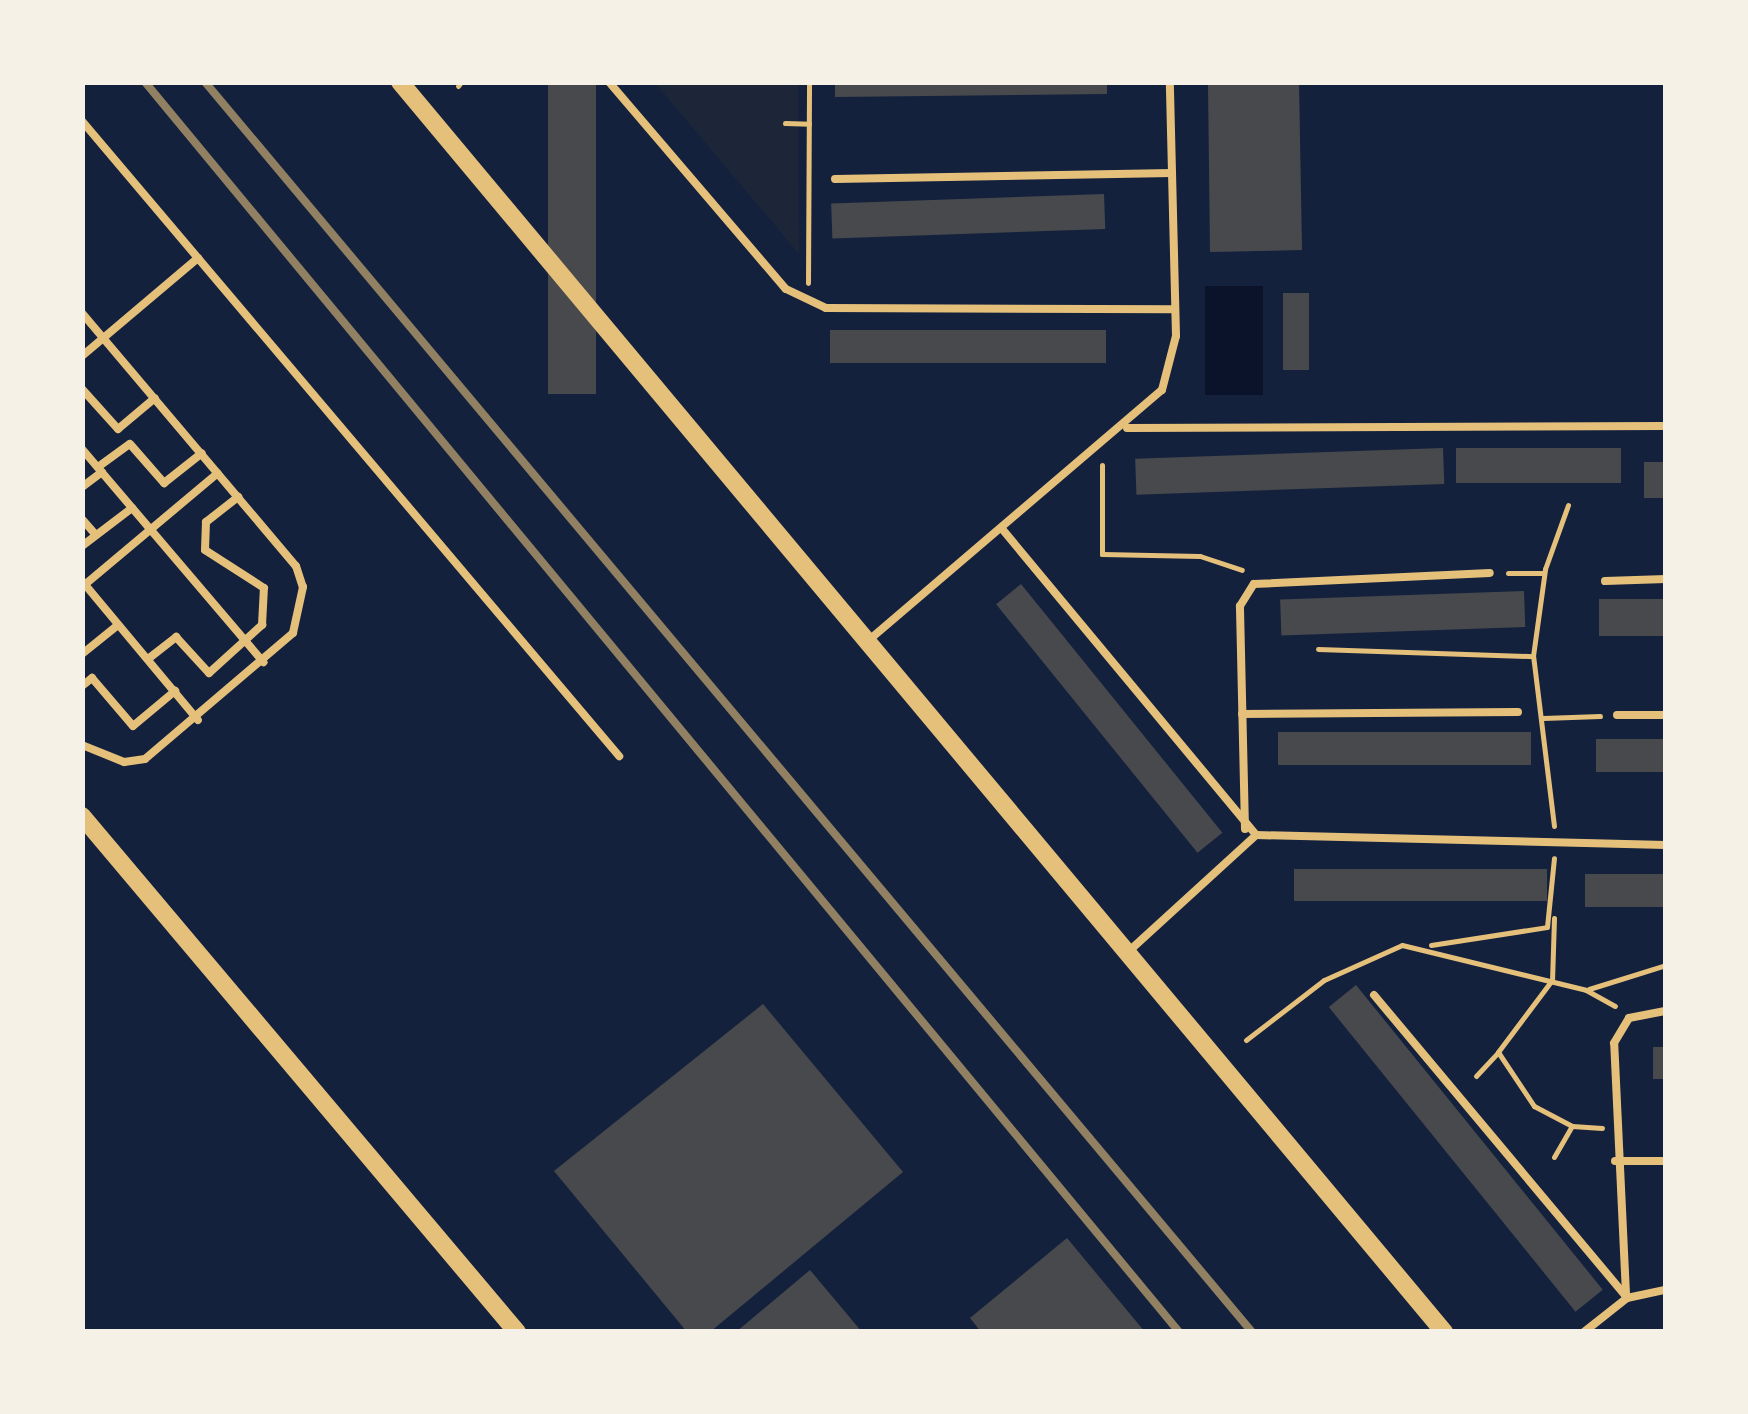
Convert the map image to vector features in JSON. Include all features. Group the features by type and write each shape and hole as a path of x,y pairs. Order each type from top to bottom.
{"street":[{"path":"400,82 1444,1332"},
{"path":"82,816 517,1332"}],"lane":[{"path":"609,82 786,288 826,308 1175,309"},
{"path":"868,641 1127,428 1162,390 1175,309 1170,82"},
{"path":"82,121 620,756"},
{"path":"835,179 1172,173"},
{"path":"82,356 198,258"},
{"path":"82,314 238,497 304,587 292,633 198,720 145,759 124,762 82,744"},
{"path":"82,389 118,429 154,398"},
{"path":"1127,428 1666,426"},
{"path":"82,488 130,444 164,483 202,453"},
{"path":"82,449 263,662"},
{"path":"198,720 84,584 218,473"},
{"path":"148,659 176,637 209,673 247,643 267,609 264,588 215,562 203,537 216,510 238,497"},
{"path":"82,546 132,508"},
{"path":"82,519 96,536"},
{"path":"1003,530 1245,829 1256,835 1666,844"},
{"path":"1245,829 1240,606 1254,584 1490,573"},
{"path":"1604,580 1666,579"},
{"path":"82,654 118,625"},
{"path":"82,686 92,678 133,726 174,692"},
{"path":"1242,714 1518,712"},
{"path":"1617,716 1666,715"},
{"path":"1128,952 1256,835"},
{"path":"1374,995 1627,1298"},
{"path":"1627,1298 1615,1162 1614,1043 1629,1018 1666,1012"},
{"path":"1615,1162 1666,1161"},
{"path":"1584,1332 1627,1298 1666,1290"}],"path":[{"path":"808,286 809,82"},
{"path":"784,124 809,124"},
{"path":"1102,465 1102,554 1200,556 1234,565 1254,584"},
{"path":"1554,826 1533,656 1544,573 1568,505"},
{"path":"1490,573 1544,573"},
{"path":"1318,649 1533,656"},
{"path":"1543,718 1617,716"},
{"path":"1476,1076 1552,980 1554,849"},
{"path":"1246,1040 1324,980 1379,952 1532,933 1554,918"},
{"path":"1428,946 1586,990 1629,1018"},
{"path":"1586,990 1666,966"},
{"path":"1498,1052 1534,1106 1572,1126 1615,1127"},
{"path":"1554,1157 1572,1126"}],"shaded area":[{"path":"655,83 798,83 799,254"},
{"path":"1205,286 1263,286 1263,395 1205,395"}],"building":[{"path":"548,82 596,82 596,394 548,394"},
{"path":"835,82 1107,82 1107,94 835,97"},
{"path":"1299,82 1302,250 1210,252 1208,83"},
{"path":"1104,194 1105,229 832,239 831,204"},
{"path":"1283,293 1309,293 1309,370 1283,370"},
{"path":"830,330 1106,330 1106,363 830,363"},
{"path":"1443,448 1444,484 1136,495 1135,459"},
{"path":"1456,448 1621,448 1621,483 1456,483"},
{"path":"1644,462 1666,462 1666,498 1644,498"},
{"path":"1021,584 1222,833 1198,853 996,604"},
{"path":"1524,591 1525,627 1281,635 1280,600"},
{"path":"1599,599 1666,599 1666,636 1599,636"},
{"path":"1278,732 1531,732 1531,765 1278,765"},
{"path":"1596,739 1666,739 1666,772 1596,772"},
{"path":"1294,869 1547,869 1547,901 1294,901"},
{"path":"1585,874 1666,874 1666,907 1585,907"},
{"path":"1356,985 1603,1290 1575,1312 1329,1007"},
{"path":"763,1004 903,1172 710,1332 687,1332 554,1171"},
{"path":"1653,1047 1666,1047 1666,1079 1653,1079"},
{"path":"1067,1238 1145,1332 981,1332 970,1318"},
{"path":"810,1270 862,1332 736,1332"}],"railway":[{"path":"145,82 1179,1332"},
{"path":"205,82 1252,1332"}]}
